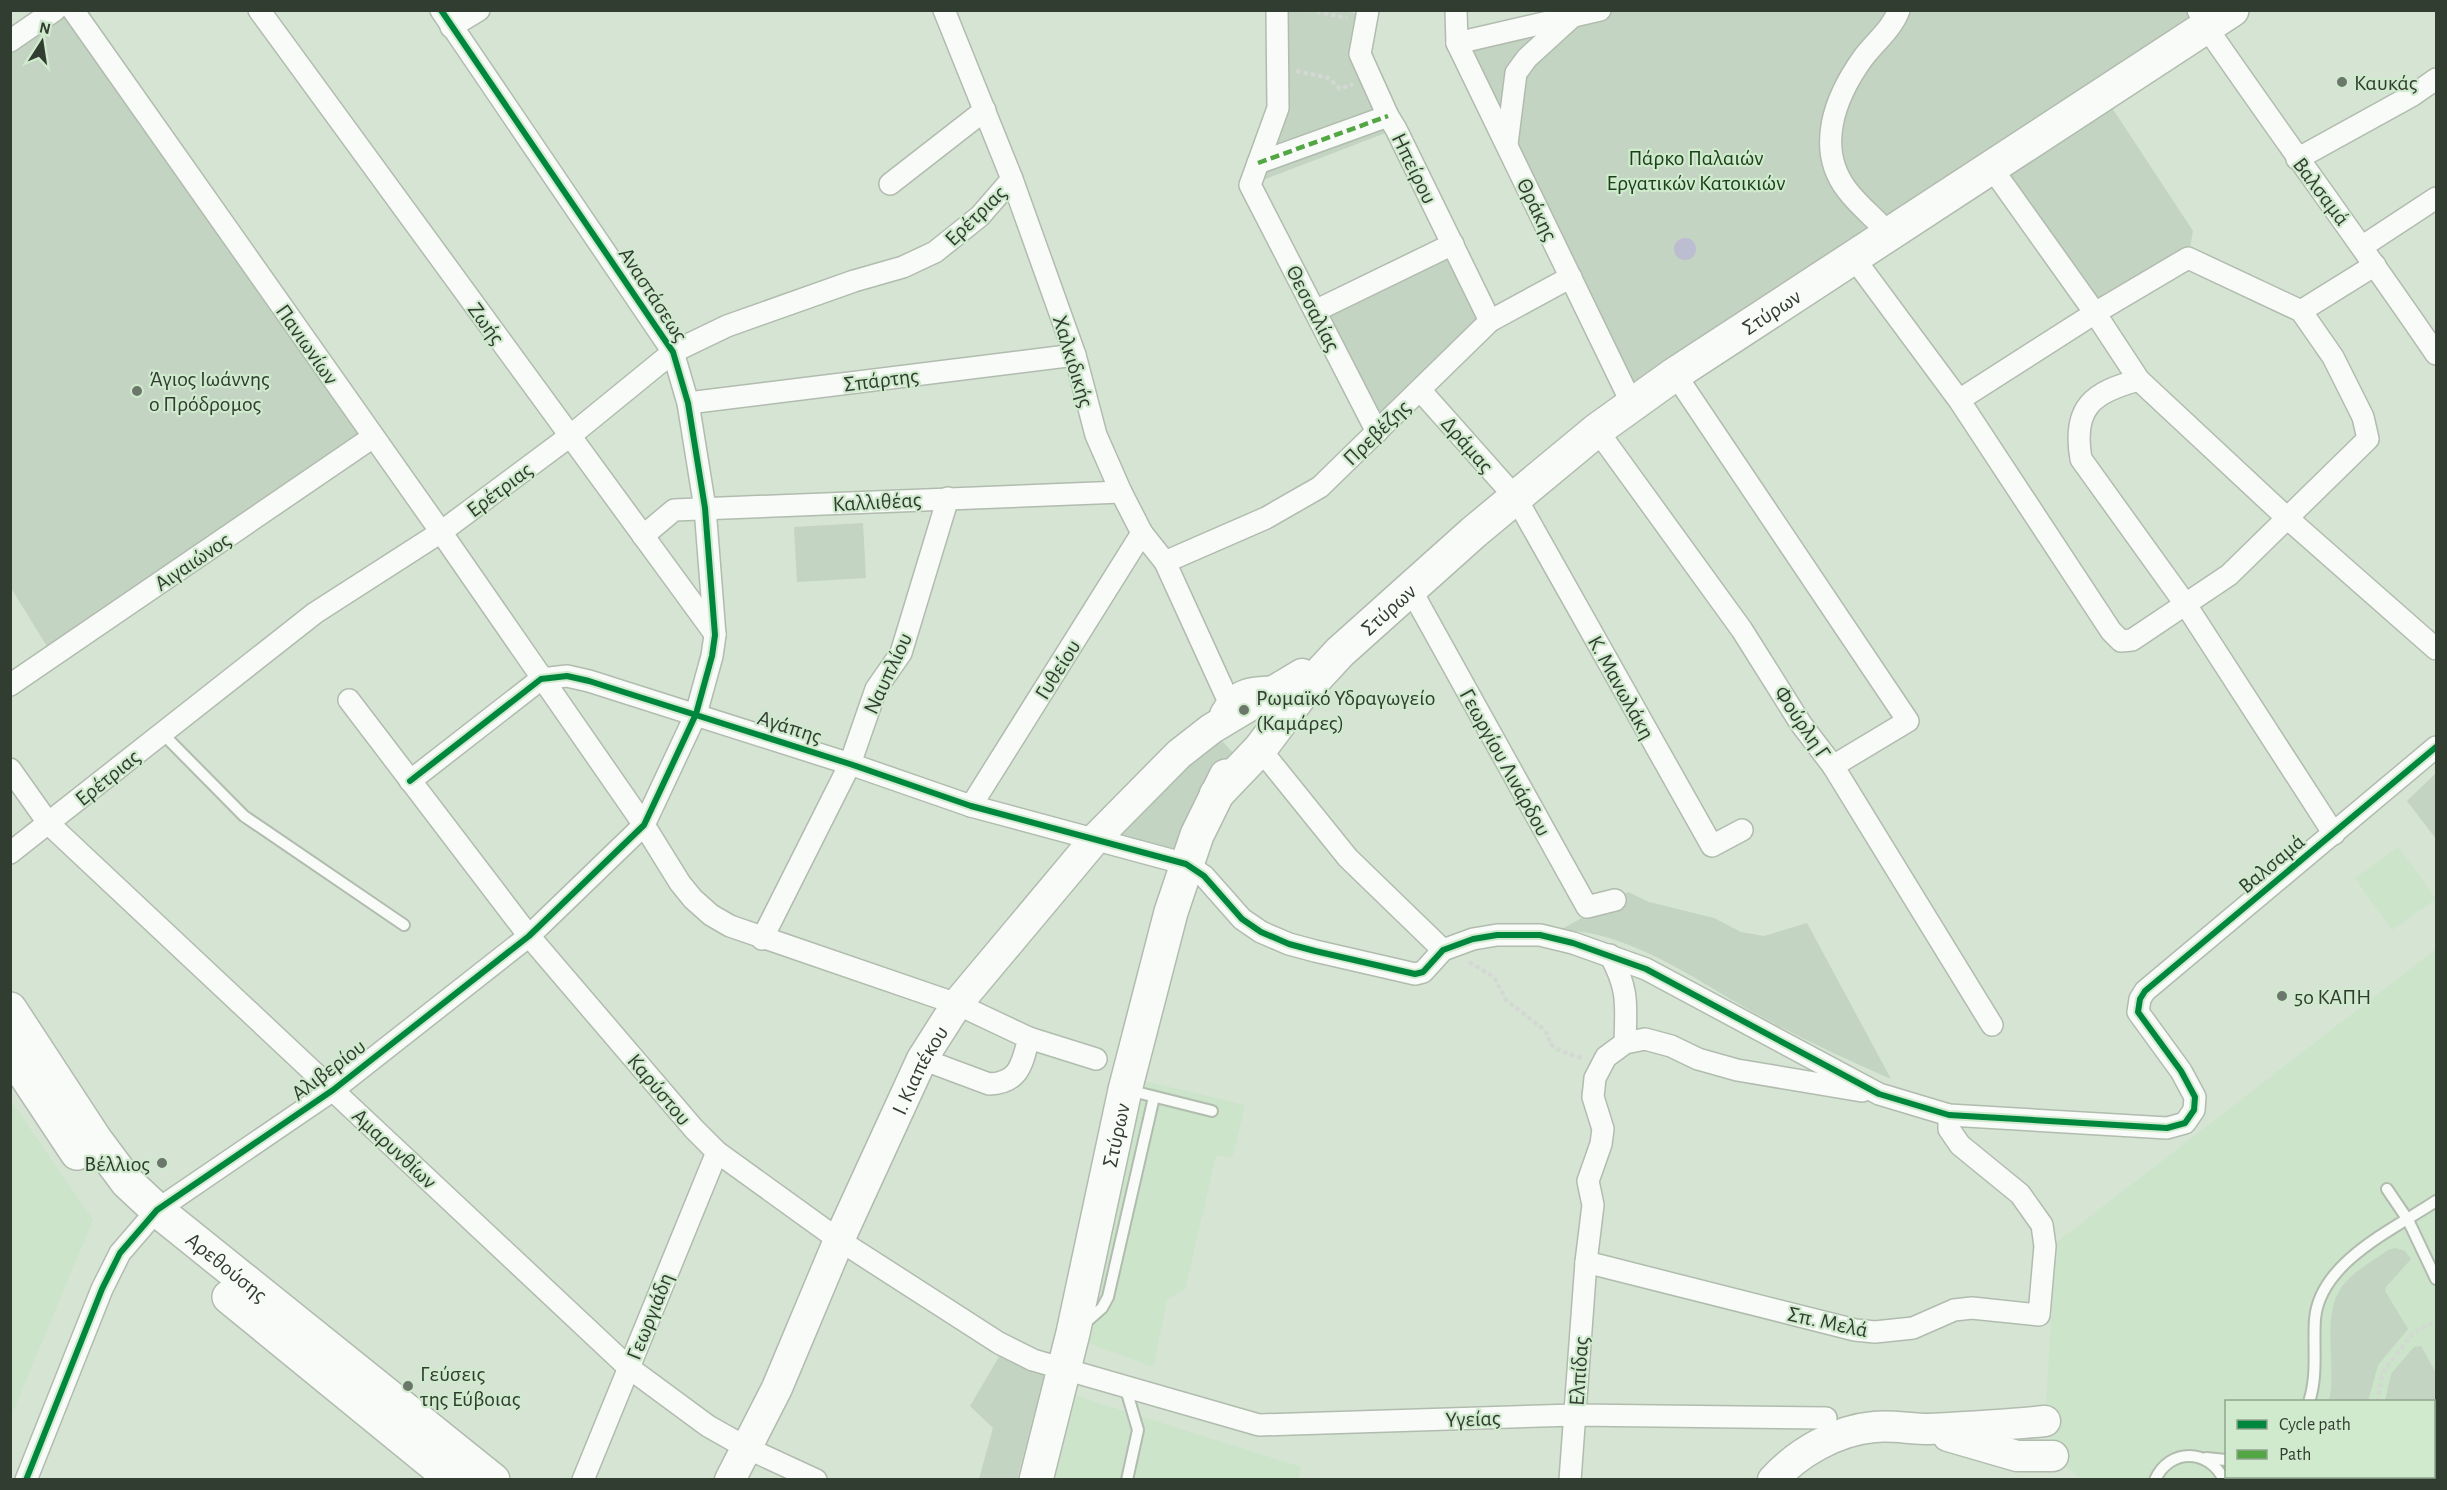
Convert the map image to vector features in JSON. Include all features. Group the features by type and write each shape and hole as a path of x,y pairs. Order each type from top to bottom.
{"main road":[{"name":"Στύρων","path":"1216,795 1260,749 1302,693 1340,652 1474,532 1597,430 1675,374 1991,167 2212,16"},
{"name":"Στύρων","path":"1036,1479 1073,1333 1139,1093 1170,912 1186,864 1216,795 1237,757 1289,681 1340,652"},
{"name":"Αρεθούσης","path":"10,1009 150,1218 453,1479"},
{"name":"Αρεθούσης","path":"10,1052 78,1154 110,1195 150,1218 493,1479"}],"street":[{"path":"10,41 55,10"},
{"name":"Πανιωνίων","path":"73,10 441,532 693,899 711,915 730,926 762,939 957,1004 1029,1038 1096,1059"},
{"name":"Ζωής","path":"259,10 716,635"},
{"path":"446,19 479,10"},
{"name":"Χαλκιδικής","path":"944,10 1012,179 1075,355 1096,435 1142,533 1165,562 1228,700"},
{"path":"1258,163 1278,108 1277,10"},
{"name":"Θράκης","path":"1456,10 1457,43 1632,404"},
{"path":"1457,43 1600,10"},
{"path":"1889,234 1847,191 1834,168 1830,148 1836,109 1850,76 1892,26 1899,10"},
{"name":"Ηπείρου","path":"1367,16 1359,54 1490,321"},
{"name":"Βαλσαμά","path":"2212,16 2297,159 2363,246 2436,354"},
{"path":"1507,144 1516,73 1527,58 1572,17"},
{"name":"Αναστάσεως","path":"446,19 673,352 688,403 705,508 716,635 696,714"},
{"path":"2297,159 2413,95 2436,79"},
{"path":"890,184 985,110"},
{"path":"1258,163 1388,116"},
{"name":"Θεσσαλίας","path":"1258,163 1250,185 1377,432"},
{"path":"1991,167 2095,313 2139,380 2286,517 2436,648"},
{"name":"Ερέτριας","path":"10,853 315,613 441,532 570,436 673,352 727,326 854,281 903,267 935,252 980,216 1012,179"},
{"path":"2363,246 2436,198"},
{"path":"1315,311 1453,244"},
{"path":"1853,257 1959,400 2111,631 2121,641 2132,640 2229,575 2286,517 2368,440 2363,417 2333,357 2301,310 2188,258 2095,313 1959,400"},
{"path":"2301,310 2375,265"},
{"name":"Πρεβέζης","path":"1165,562 1266,518 1320,487 1490,321 1570,277"},
{"name":"Σπάρτης","path":"688,403 1075,355"},
{"path":"1675,374 1908,721 1833,766"},
{"path":"2139,380 2104,391 2091,402 2084,412 2080,425 2078,442 2080,459 2186,605 2334,834"},
{"name":"Δράμας","path":"1420,390 1516,498"},
{"name":"Φούρλη Γ","path":"1597,430 1742,630 1801,724 1833,766 1992,1025"},
{"name":"Αιγαιώνος","path":"10,685 374,437"},
{"name":"Καλλιθέας","path":"643,536 674,510 1121,492"},
{"name":"Ναυπλίου","path":"762,939 850,764 876,689 901,653 948,498"},
{"name":"Κ. Μανωλάκη","path":"1516,498 1712,846 1742,830"},
{"name":"Γυθείου","path":"971,806 1142,533"},
{"name":"Γεωργίου Λινάρδου","path":"1411,590 1587,907 1615,900"},
{"name":"Αγάπης","path":"541,679 567,676 589,681 850,764 971,806 1186,864"},
{"path":"410,781 541,679"},
{"path":"1228,700 1250,687 1289,681"},
{"name":"Ι. Κιαπέκου","path":"730,1479 777,1388 838,1240 922,1059 957,1004 1096,838 1179,754 1211,729 1289,681"},
{"name":"Καρύστου","path":"349,700 530,936 694,1129 717,1152 838,1240 999,1343 1034,1360 1065,1370"},
{"name":"Ι. Κιαπέκου","path":"1211,729 1228,700"},
{"name":"Αλιβερίου","path":"26,1479 102,1289 120,1253 150,1218 333,1090 530,936 644,825 696,714"},
{"name":"Βαλσαμά","path":"1949,1115 2167,1128 2185,1123 2194,1110 2195,1097 2181,1071 2138,1012 2140,999 2145,991 2436,747"},
{"path":"1260,749 1348,858 1451,947"},
{"name":"Αμαρυνθίων","path":"10,770 49,824 628,1367 708,1426 747,1448 816,1479"},
{"path":"1186,864 1204,876 1242,920 1261,932 1288,944 1407,974 1423,972 1451,947 1497,935 1540,935 1610,955 1655,974 1880,1094"},
{"path":"1610,955 1622,978 1626,1000 1625,1043"},
{"path":"922,1059 989,1084 998,1083 1016,1074 1029,1038"},
{"path":"1602,1065 1606,1057 1625,1043 1645,1039 1671,1046 1698,1059 1737,1070 1880,1094 1949,1115"},
{"name":"Ελπίδας","path":"1570,1479 1586,1262 1593,1205 1588,1181 1601,1144 1603,1129 1593,1097 1595,1078 1602,1065"},
{"name":"Σπ. Μελά","path":"1586,1262 1855,1330 1875,1332 1913,1328 1954,1310 1972,1308 2039,1315 2045,1246 2042,1225 2020,1194 1960,1144 1949,1129 1949,1115"},
{"name":"Γεωργιάδη","path":"583,1479 717,1152"},
{"name":"Υγείας","path":"1065,1370 1259,1425 1575,1415 1826,1418"},
{"path":"1773,1479 1811,1449 1844,1433 1872,1427 1922,1429 2031,1422 2025,1435 2024,1446 2017,1456"},
{"path":"1922,1429 2017,1456 2053,1456"}],"lane":[{"path":"161,732 244,816 404,925"},
{"path":"1073,1333 1102,1308 1108,1297 1139,1093 1212,1111"},
{"path":"2387,1189 2408,1220 2436,1279"},
{"path":"2309,1400 2315,1372 2315,1317 2320,1299 2329,1282 2341,1266 2359,1251 2436,1201"},
{"path":"1125,1386 1138,1430 1127,1479"},
{"path":"2155,1479 2166,1463 2176,1457 2199,1456 2225,1460"},
{"path":"2199,1456 2215,1466 2224,1479"}],"path":[{"path":"1309,10 1367,16"},
{"path":"1278,71 1298,71 1329,78 1340,89 1371,77"},
{"path":"1451,947 1463,959 1494,977 1506,1000 1541,1027 1549,1036 1550,1043 1559,1050 1602,1065"},
{"path":"2377,1400 2384,1372 2413,1334 2436,1321"}],"shaded area":[{"path":"2398,847 2436,899 2392,930 2355,878"},
{"path":"2436,949 2436,1479 2081,1479 2053,1456 2045,1421 2056,1243"},
{"path":"1140,1080 1245,1105 1232,1158 1216,1155 1185,1289 1167,1300 1153,1367 1088,1343 1098,1267"},
{"path":"11,1101 93,1220 11,1416"},
{"path":"1076,1396 1301,1467 1298,1479 1055,1480"}],"green space":[{"name":"Πάρκο Παλαιών Εργατικών Κατοικιών","path":"1600,10 2198,11 2103,94 2193,231 2188,258 2095,313 1991,167 1632,404 1457,43"},
{"path":"73,11 373,437 53,656 11,588 10,41"},
{"path":"1277,11 1342,11 1367,15 1360,54 1396,129 1250,185 1278,108"},
{"path":"1453,244 1490,321 1377,432 1315,311"},
{"path":"863,523 866,578 797,582 794,527"},
{"path":"1211,729 1237,757 1186,864 1096,838"},
{"path":"2436,773 2436,839 2407,801"},
{"path":"1628,892 1649,902 1714,918 1741,932 1764,936 1807,923 1891,1079 1794,1034 1642,950 1598,935 1562,929"},
{"path":"2395,1248 2405,1251 2411,1259 2385,1291 2408,1329 2378,1365 2368,1400 2329,1400 2331,1328 2335,1300 2341,1288 2351,1277 2388,1250"},
{"path":"2421,1346 2436,1373 2436,1414 2435,1400 2385,1400 2391,1374 2414,1347"},
{"path":"1003,1350 1045,1373 1017,1479 979,1479 993,1428 970,1406"},
{"path":"2436,1428 2436,1479 2370,1479 2435,1478"},
{"path":"2255,1478 2346,1478 2255,1479"}],"water":[{"path":"1685,238 1693,241 1696,249 1693,257 1685,260 1677,257 1674,249 1677,241"}],"marked path":[{"path":"1258,163 1388,116"}],"cycle path":[{"path":"26,1480 102,1289 120,1253 157,1210 333,1090 529,936 644,825 696,714 712,656 715,635 705,508 688,403 673,352 441,10"},
{"path":"410,781 541,679 567,676 850,764 971,806 1186,864 1204,876 1242,919 1261,932 1289,944 1415,974 1423,972 1443,950 1473,939 1497,935 1540,935 1573,943 1646,969 1879,1094 1949,1115 2167,1128 2185,1123 2194,1110 2195,1097 2181,1071 2138,1012 2140,999 2145,991 2436,747"}],"place":[{"name":"Καυκάς","path":"2342,82"},
{"name":"Άγιος Ιωάννης ο Πρόδρομος","path":"137,391"},
{"name":"Ρωμαϊκό Υδραγωγείο (Καμάρες)","path":"1244,710"},
{"name":"5ο ΚΑΠΗ","path":"2282,996"},
{"name":"Βέλλιος","path":"162,1163"},
{"name":"Γεύσεις της Εύβοιας","path":"408,1386"}]}
